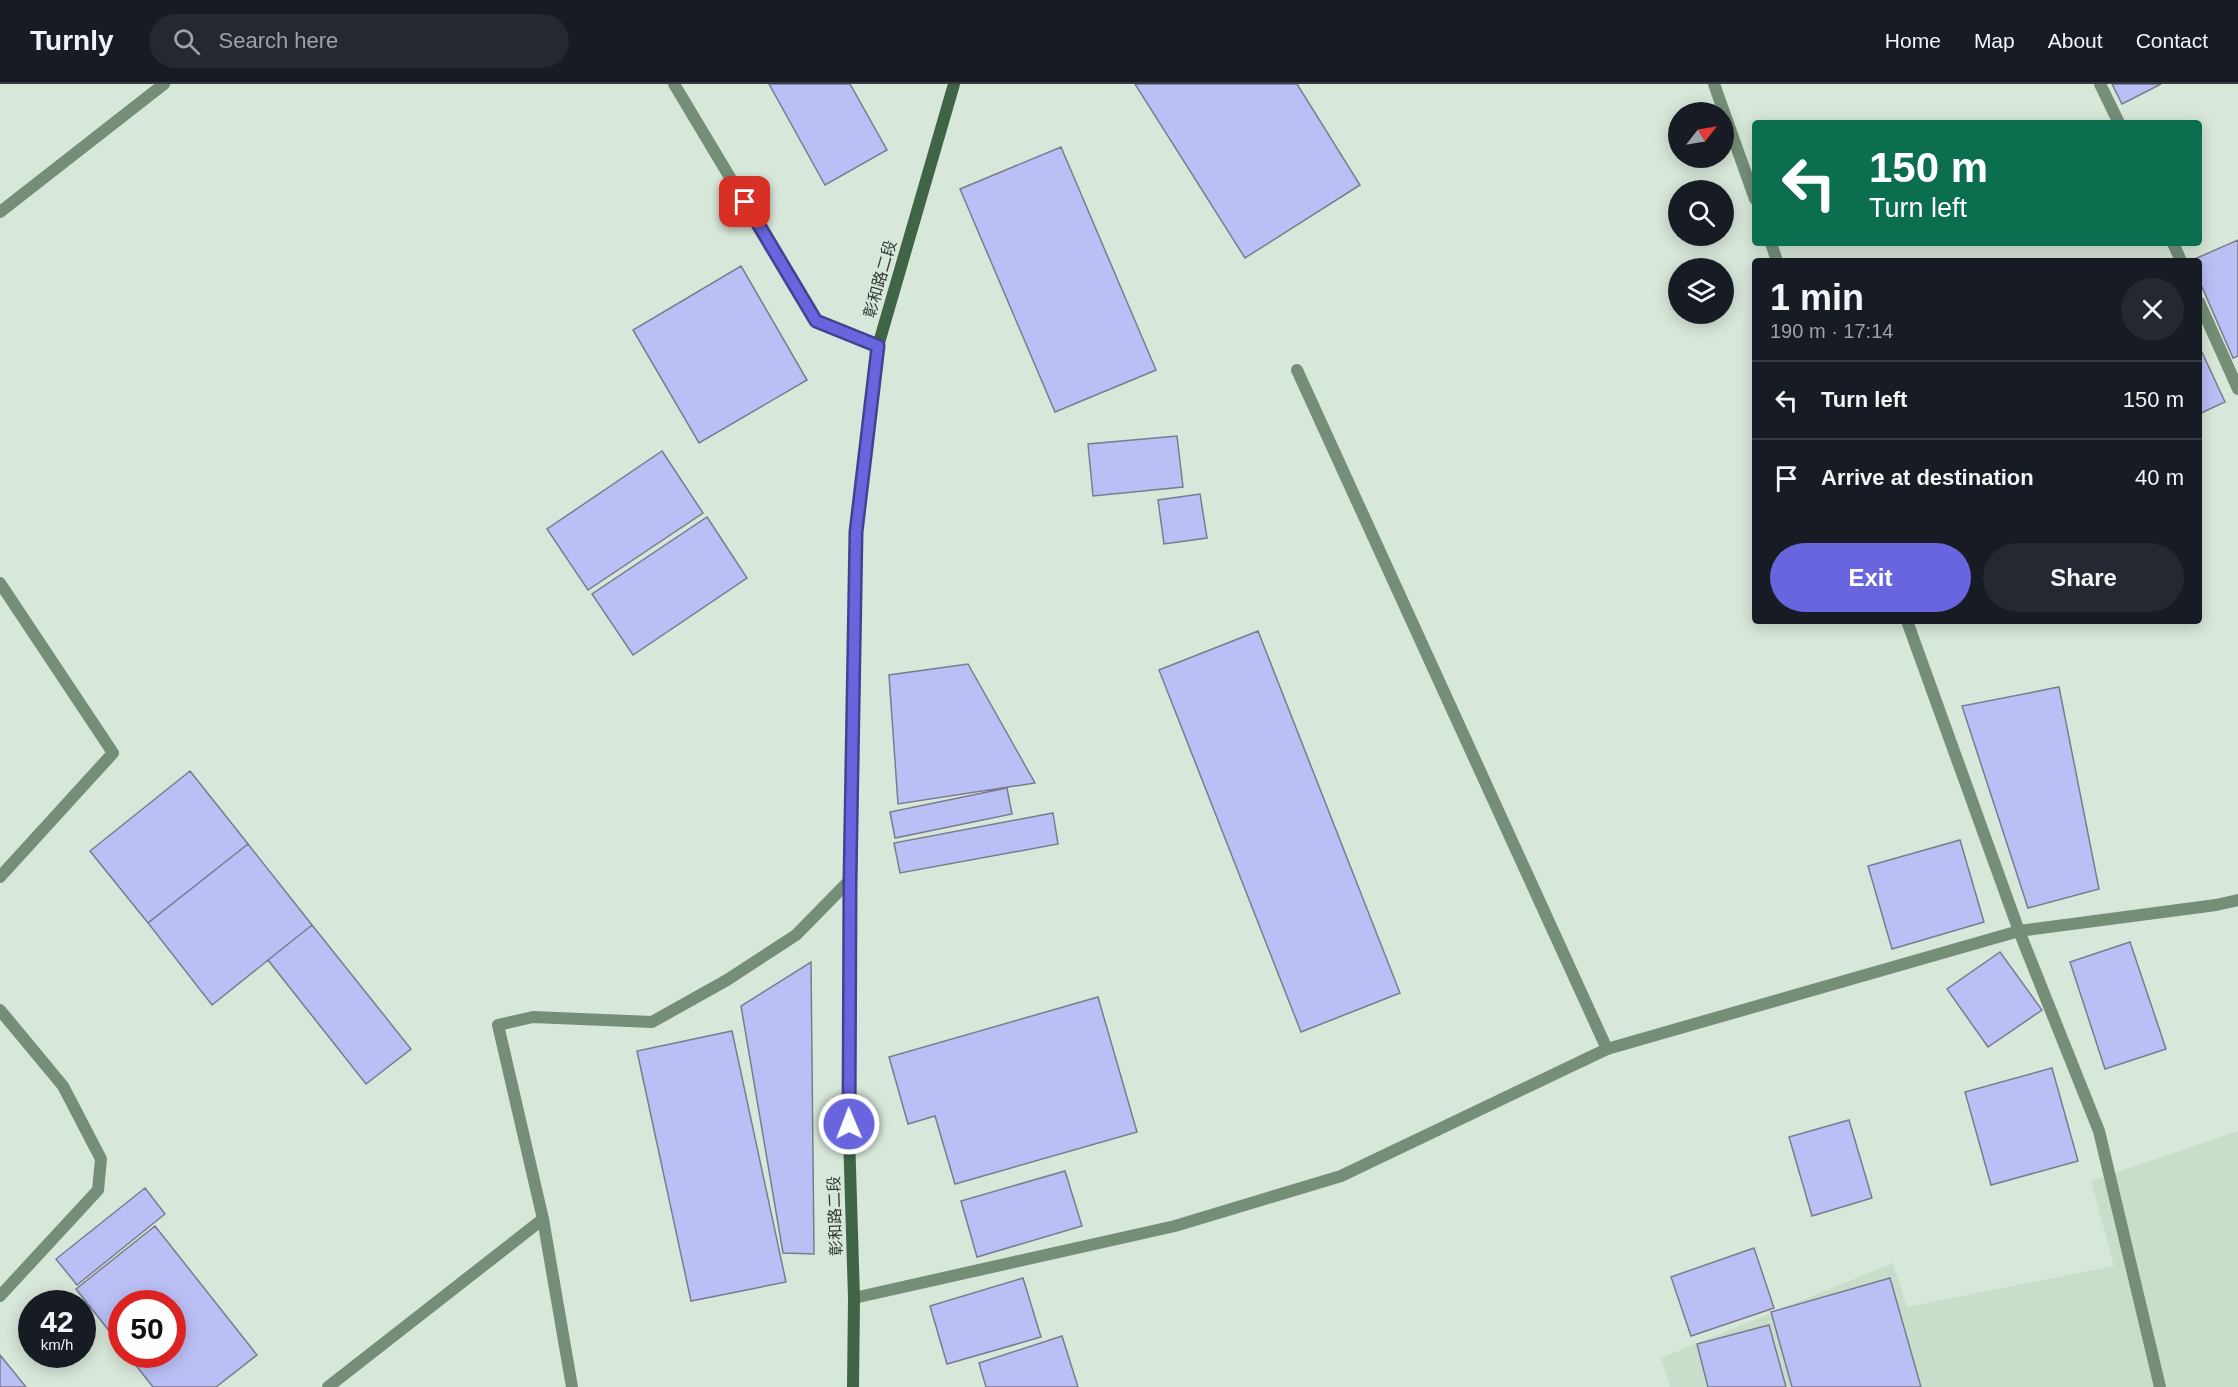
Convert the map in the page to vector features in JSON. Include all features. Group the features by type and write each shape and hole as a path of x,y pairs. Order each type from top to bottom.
{"main road":[{"name":"彰和路二段","path":"853,1387 854,1298 848,1102 856,532 878,346 954,84"}],"street":[{"path":"0,212 164,84"},
{"path":"674,84 816,321 878,346"},
{"path":"1714,84 1752,191"},
{"path":"2100,84 2118,120"},
{"path":"2202,309 2238,389"},
{"path":"1297,369 1607,1049"},
{"path":"0,583 113,753 0,877"},
{"path":"1908,624 2019,931 2099,1131 2160,1387"},
{"path":"572,1387 543,1219 498,1025 533,1017 652,1022 727,980 796,934 850,880"},
{"path":"854,1298 1175,1226 1341,1176 1607,1049 2019,931 2216,905 2238,900"},
{"path":"0,1010 63,1086 101,1159 98,1190 0,1296"},
{"path":"328,1387 543,1219"}],"shaded area":[{"path":"2238,1131 2238,1387 1670,1387 1661,1358 1893,1263 1907,1307 2114,1266 2091,1181"}],"building":[{"path":"769,84 850,84 887,150 825,185"},
{"path":"1135,84 1297,84 1360,185 1245,258"},
{"path":"2112,84 2161,84 2122,104"},
{"path":"1061,147 1156,370 1055,412 960,189"},
{"path":"2238,240 2238,356 2233,358 2202,287 2202,258 2197,258"},
{"path":"741,266 807,380 699,443 633,330"},
{"path":"2202,352 2225,402 2202,413"},
{"path":"1177,436 1183,487 1093,496 1088,444"},
{"path":"662,451 703,513 588,590 547,529"},
{"path":"1200,494 1207,538 1164,544 1158,500"},
{"path":"707,517 747,578 633,655 592,594"},
{"path":"1258,631 1400,993 1301,1032 1159,670"},
{"path":"968,664 1035,783 898,804 889,675"},
{"path":"2059,687 2099,889 2028,908 1962,706"},
{"path":"190,771 248,844 148,923 90,851"},
{"path":"1007,788 1012,814 895,838 890,812"},
{"path":"1053,813 1058,844 900,873 894,843"},
{"path":"1960,840 1984,922 1892,949 1868,866"},
{"path":"248,844 312,925 212,1005 148,923"},
{"path":"312,925 411,1049 366,1084 268,960"},
{"path":"2130,942 2166,1049 2105,1069 2070,962"},
{"path":"2000,952 2042,1010 1988,1047 1947,989"},
{"path":"811,962 814,1254 783,1253 741,1006"},
{"path":"1098,997 1137,1132 955,1184 935,1116 908,1124 889,1057"},
{"path":"732,1031 786,1282 691,1301 637,1051"},
{"path":"2052,1068 2078,1161 1991,1185 1965,1092"},
{"path":"1849,1120 1872,1198 1812,1216 1789,1137"},
{"path":"1065,1171 1082,1226 977,1257 961,1201"},
{"path":"145,1188 165,1214 77,1285 56,1259"},
{"path":"155,1226 257,1355 216,1387 153,1387 138,1368 186,1368 186,1290 108,1290 108,1329 96,1314 96,1290 76,1289"},
{"path":"1754,1248 1774,1308 1691,1336 1671,1277"},
{"path":"1023,1278 1041,1337 947,1364 930,1306"},
{"path":"1890,1278 1921,1387 1792,1387 1771,1312"},
{"path":"1769,1325 1786,1387 1708,1387 1697,1344"},
{"path":"1062,1336 1078,1387 986,1387 979,1363"},
{"path":"0,1355 26,1387 0,1387"}],"route":[{"path":"745,202 816,321 878,346 856,532 850,880 849,1124"}]}
